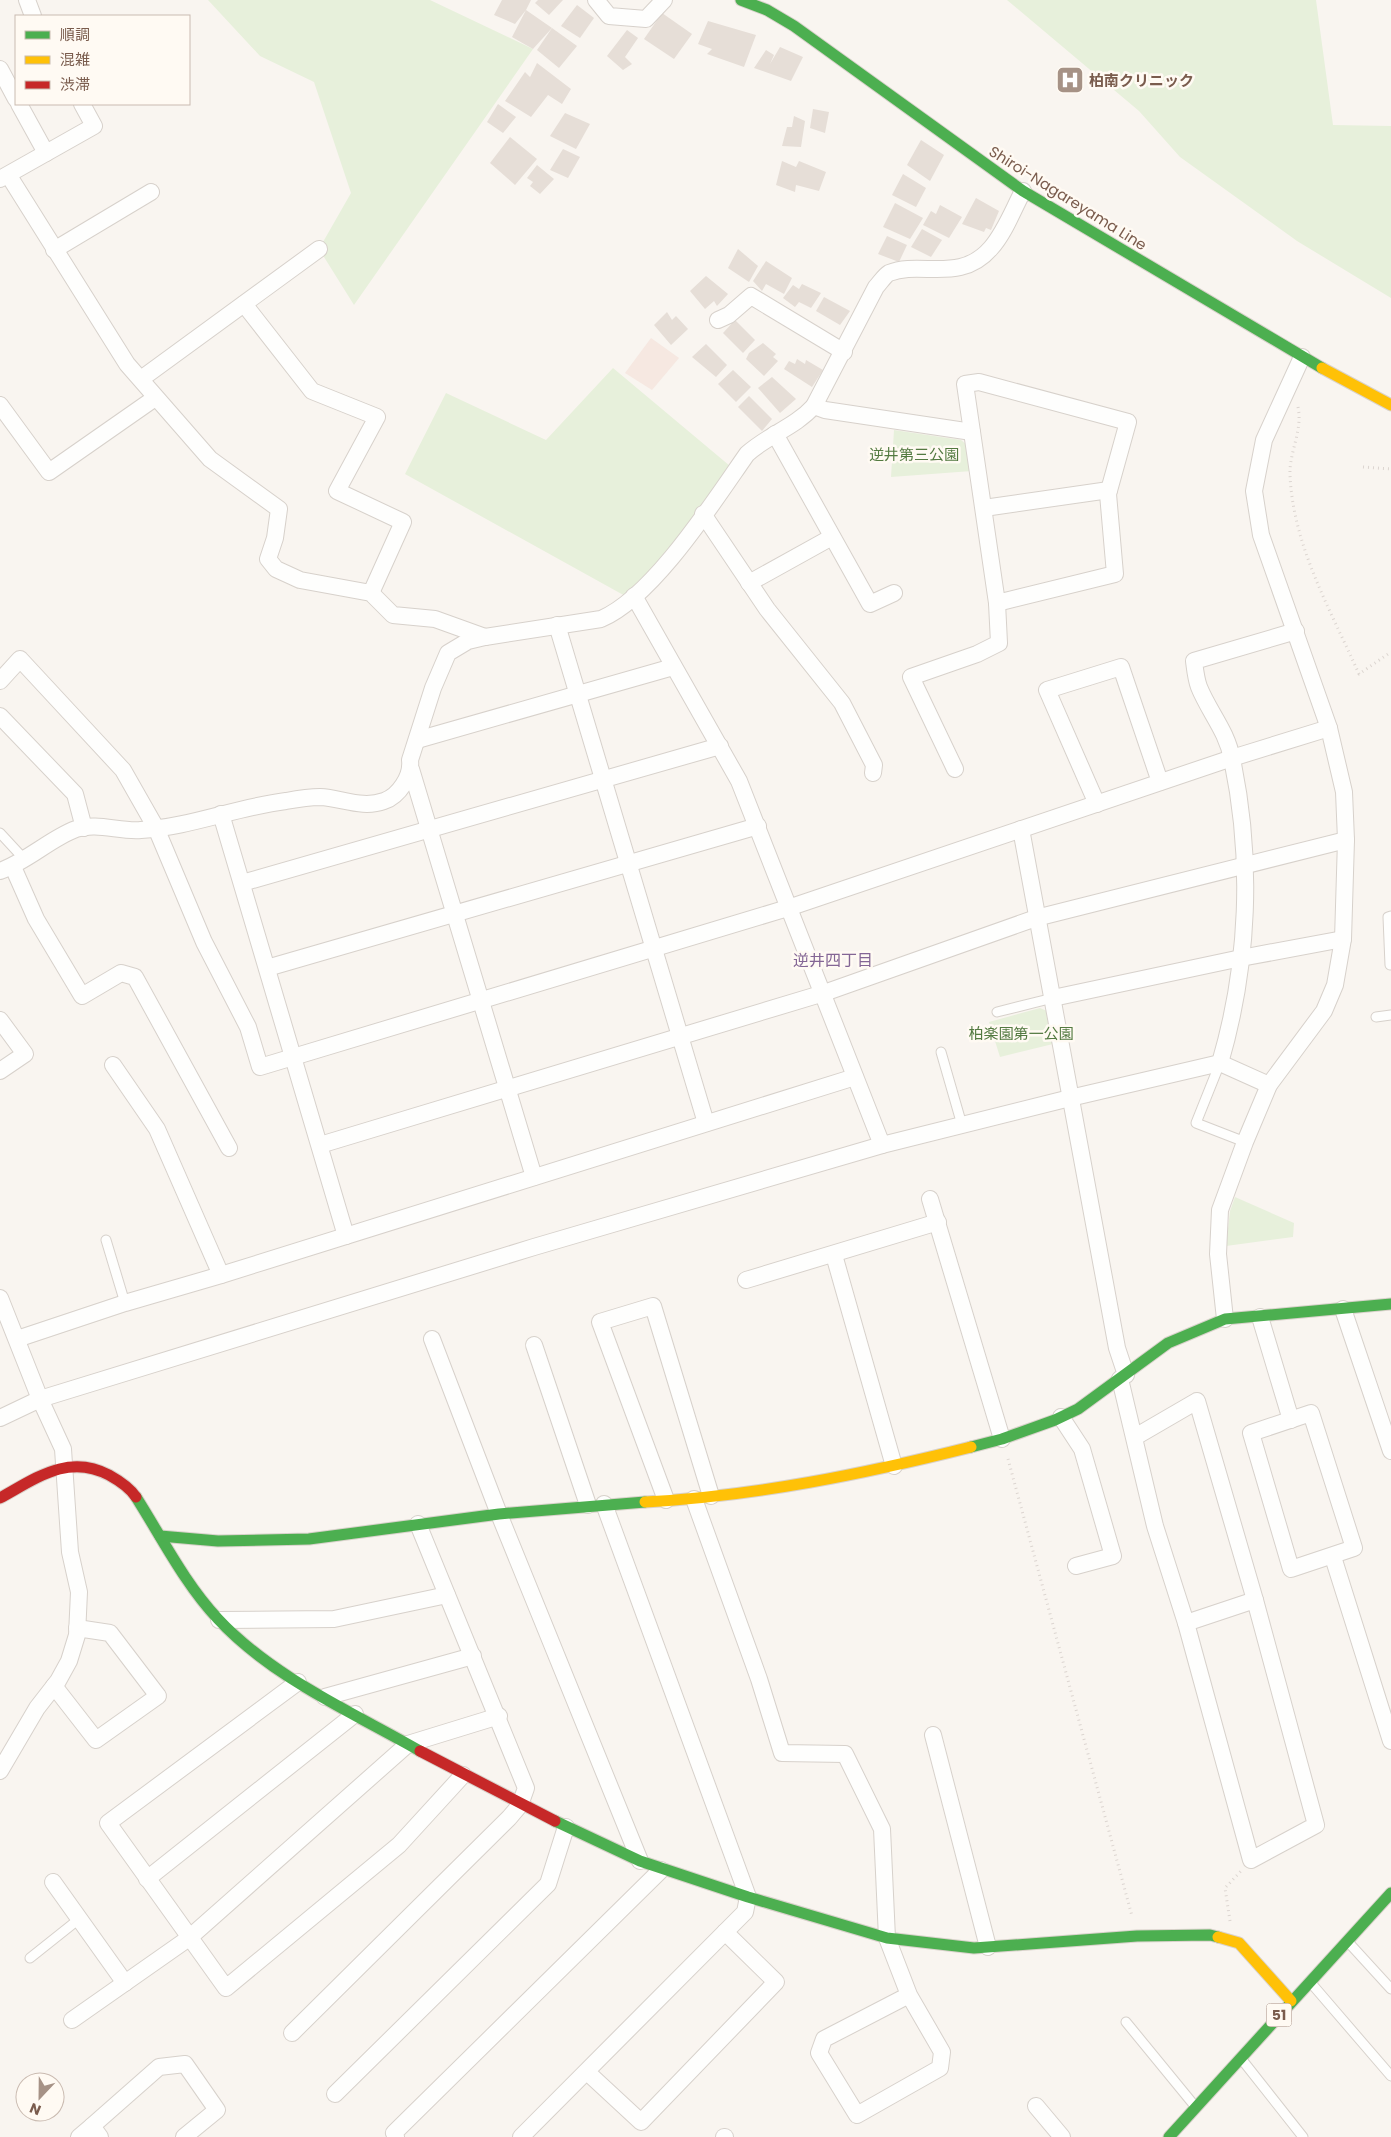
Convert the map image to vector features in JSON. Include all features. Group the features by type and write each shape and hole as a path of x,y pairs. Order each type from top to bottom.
{"street":[{"path":"26,0 33,15"},
{"path":"596,0 609,16 646,19 664,0"},
{"name":"Shiroi-Nagareyama Line","path":"740,0 767,10 794,26 1023,191 1302,357 1391,406"},
{"path":"0,69 15,97"},
{"path":"20,105 46,153"},
{"path":"83,105 94,126 5,178 127,364 155,398 210,459 279,510 275,538 268,559 276,569 300,580 371,593 393,614 435,619 485,637"},
{"path":"534,1177 411,769 410,760 433,688 448,653 468,641 601,619 617,612 674,555 747,454 759,442 804,417 814,406 844,352 876,287 887,274 902,270 938,270 960,267 978,260 991,248 1023,191"},
{"path":"54,250 151,192"},
{"path":"141,379 319,249"},
{"path":"718,320 729,315 751,296 844,352"},
{"path":"244,304 312,391 377,417 337,491 404,522 371,593"},
{"path":"1225,1320 1218,1254 1220,1210 1245,1142 1269,1085 1324,1011 1335,985 1343,939 1346,840 1344,792 1329,728 1261,536 1254,491 1264,440 1302,357"},
{"path":"955,769 911,677 978,654 999,643 984,508 965,384 979,382 1128,422 1109,490 1107,504 1115,574 996,603"},
{"path":"0,405 49,472 155,398"},
{"path":"814,406 825,410 972,432"},
{"path":"775,434 870,604 894,593"},
{"path":"984,508 1109,490"},
{"path":"704,514 749,583 842,703 874,765 872,773"},
{"path":"749,583 832,537"},
{"path":"634,596 740,781 791,907 882,1145"},
{"path":"557,625 706,1123"},
{"path":"1220,1063 1231,1026 1241,958 1246,865 1232,758 1221,726 1198,686 1194,661 1296,631"},
{"path":"0,681 20,659 123,770 156,828 204,942 248,1027 260,1067 791,907 1232,758 1329,728"},
{"path":"417,740 673,667"},
{"path":"1097,804 1047,690 1121,667 1160,782"},
{"path":"0,716 75,794 84,828"},
{"path":"242,883 720,746"},
{"path":"229,1148 135,977 121,973 82,996 36,919 13,866 77,829 96,826 140,830 156,828 250,806 319,797 370,805 395,796 411,769"},
{"path":"221,814 346,1236"},
{"path":"267,968 758,826"},
{"path":"1020,829 1135,1437 1155,1526 1186,1623 1251,1860 1316,1825 1255,1600 1197,1401 1135,1437"},
{"path":"320,1145 824,993 1036,918 1346,840"},
{"path":"1053,998 1241,958 1343,939"},
{"path":"0,1020 25,1054 0,1071"},
{"path":"0,1418 40,1399 534,1247 882,1145 1220,1063 1269,1085"},
{"path":"113,1065 157,1129 221,1275"},
{"path":"17,1339 126,1303 855,1077"},
{"path":"930,1199 1002,1439"},
{"path":"746,1280 834,1255 938,1222"},
{"path":"834,1255 894,1466"},
{"path":"0,1298 40,1399 63,1448 66,1466 70,1552 79,1592 78,1628 69,1662 37,1708 0,1771"},
{"path":"160,1536 218,1541 309,1539 499,1514 596,1504 694,1499 793,1485 894,1466 1002,1439 1061,1417 1078,1409 1168,1343 1225,1320 1391,1304"},
{"path":"666,1500 600,1322 654,1306 711,1496"},
{"path":"1344,1309 1391,1451"},
{"path":"1260,1317 1291,1420"},
{"path":"432,1339 499,1514 640,1861"},
{"path":"528,2135 587,2072 745,1912 748,1897 534,1345"},
{"path":"1311,1413 1354,1548 1333,1557 1290,1569 1250,1433 1291,1420 1311,1413"},
{"path":"1061,1417 1082,1449 1113,1556 1076,1566"},
{"path":"0,1498 66,1466 96,1469 120,1481 133,1493 202,1600 219,1620 257,1655 298,1682 463,1775 520,1805 661,1870 887,1938 974,1948 1137,1936 1210,1935 1239,1944 1261,1964 1291,2002"},
{"path":"694,1499 759,1679 782,1753 845,1754 882,1828 887,1938 909,1995 942,2052 940,2068 857,2115 820,2052 824,2039 909,1995"},
{"path":"292,2034 520,1805 526,1788 499,1716 418,1524"},
{"path":"1333,1557 1391,1741"},
{"path":"219,1620 334,1619 447,1595"},
{"path":"1186,1623 1255,1600"},
{"path":"54,1686 96,1740 158,1696 110,1632 78,1628"},
{"path":"325,1696 473,1656"},
{"path":"298,1682 108,1823 226,1988 399,1845 463,1775"},
{"path":"147,1879 355,1714"},
{"path":"72,2020 189,1938 408,1744 499,1716"},
{"path":"933,1735 988,1947"},
{"path":"335,2094 548,1884 566,1827"},
{"path":"396,2137 394,2133 661,1870"},
{"path":"53,1882 125,1983"},
{"name":"51","path":"1169,2137 1391,1894"},
{"path":"587,2072 641,2122 776,1982 725,1932"},
{"path":"79,2137 96,2131 159,2067 185,2064 217,2110 184,2137"},
{"path":"1036,2106 1062,2137"}],"lane":[{"path":"0,833 13,866"},
{"path":"1390,965 1388,917 1391,916"},
{"path":"997,1012 1053,998"},
{"path":"1376,1017 1391,1015"},
{"path":"940,1052 962,1125"},
{"path":"1220,1063 1196,1123 1245,1142"},
{"path":"106,1240 126,1303"},
{"path":"30,1958 79,1919"},
{"path":"1347,1941 1391,1989"},
{"path":"1310,1981 1391,2076"},
{"path":"1126,2022 1196,2108"},
{"path":"1241,2058 1303,2137"}],"path":[{"path":"1292,380 1301,420 1290,474 1301,540 1359,674 1391,652"},
{"path":"1363,467 1391,469"},
{"path":"1002,1439 1137,1936"},
{"path":"1231,1941 1230,1917 1225,1888 1251,1860"}],"shaded area":[{"path":"651,338 679,358 652,390 625,373"}],"green space":[{"path":"208,0 430,0 533,49 354,305 319,249 351,193 314,82 260,56"},
{"path":"1007,0 1316,0 1333,125 1391,126 1391,298 1297,241 1180,157 1139,111"},
{"path":"613,368 730,466 668,554 627,597 405,474 446,393 546,440"},
{"name":"逆井第三公園","path":"894,430 961,440 968,446 972,471 891,477"},
{"name":"柏楽園第一公園","path":"1040,1008 1047,1011 1053,1044 1000,1057 989,1022"},
{"path":"1235,1197 1294,1223 1293,1237 1226,1246 1230,1211"}],"building":[{"path":"502,0 531,0 515,24 494,15"},
{"path":"538,0 563,0 549,15 535,3"},
{"path":"577,5 594,18 580,38 561,26"},
{"path":"526,10 552,28 533,49 512,37"},
{"path":"662,13 692,34 674,59 644,39"},
{"path":"708,21 756,35 744,67 707,54 712,49 698,44"},
{"path":"552,28 577,46 559,68 537,50"},
{"path":"627,30 638,38 625,57 632,64 623,70 607,56"},
{"path":"780,47 803,57 791,81 754,68 766,50 774,55 770,64"},
{"path":"537,63 571,89 562,104 548,95 531,117 505,101 525,72 530,77"},
{"path":"498,104 516,117 503,133 487,122"},
{"path":"813,109 829,112 825,133 810,128"},
{"path":"565,113 590,124 576,149 550,136"},
{"path":"794,116 805,121 801,147 782,146 787,127 792,127"},
{"path":"510,137 537,159 515,185 490,163"},
{"path":"921,140 944,155 930,181 907,165"},
{"path":"563,149 580,157 568,178 550,170"},
{"path":"782,161 796,167 799,161 826,172 819,191 796,185 795,192 776,185"},
{"path":"537,165 554,179 540,194 530,186 533,182 527,178"},
{"path":"903,174 926,188 916,207 892,195"},
{"path":"976,198 999,211 991,230 986,228 984,232 962,224"},
{"path":"895,203 923,218 910,239 883,227"},
{"path":"940,205 962,217 949,238 923,225 931,211 936,214"},
{"path":"922,229 942,240 931,257 911,247"},
{"path":"887,236 907,245 899,262 878,254"},
{"path":"738,249 758,266 749,282 728,268"},
{"path":"766,261 792,278 784,294 766,284 762,291 753,281"},
{"path":"706,276 728,294 717,306 714,301 705,309 690,291"},
{"path":"802,284 821,293 811,308 799,302 795,307 783,298 793,285 799,289"},
{"path":"824,297 850,311 840,325 816,311"},
{"path":"667,312 672,320 676,316 688,329 671,345 654,325"},
{"path":"735,320 755,340 743,353 723,333"},
{"path":"763,343 776,354 773,357 778,361 764,376 746,359 749,353"},
{"path":"706,344 727,365 716,377 692,357"},
{"path":"797,359 805,364 806,360 823,370 812,387 784,369 789,361 795,364"},
{"path":"733,370 751,387 736,402 718,384"},
{"path":"772,377 796,399 780,413 758,388"},
{"path":"749,396 772,419 762,431 738,407"}],"traffic: fast":[{"path":"741,0 767,10 794,26 1023,191 1322,368"},
{"path":"971,1447 1002,1439 1055,1420 1078,1409 1168,1343 1225,1319 1391,1304"},
{"path":"136,1497 195,1591 218,1619 240,1640 288,1676 341,1708 420,1751"},
{"path":"160,1536 218,1541 309,1539 499,1514 645,1502"},
{"path":"555,1821 640,1861 748,1897 887,1938 974,1948 1137,1936 1210,1935 1218,1937"},
{"path":"1169,2137 1391,1893"}],"traffic: slow":[{"path":"1322,368 1391,405"},
{"path":"645,1502 727,1495 768,1489 850,1475 971,1447"},
{"path":"1218,1937 1239,1943 1291,2001"}],"traffic: jam":[{"path":"0,1498 52,1471 80,1467 94,1469 109,1475 127,1487 136,1497"},
{"path":"420,1751 555,1821"}],"place":[{"name":"柏南クリニック","path":"1070,80"}],"district":[{"name":"逆井四丁目","path":"833,960"}]}
